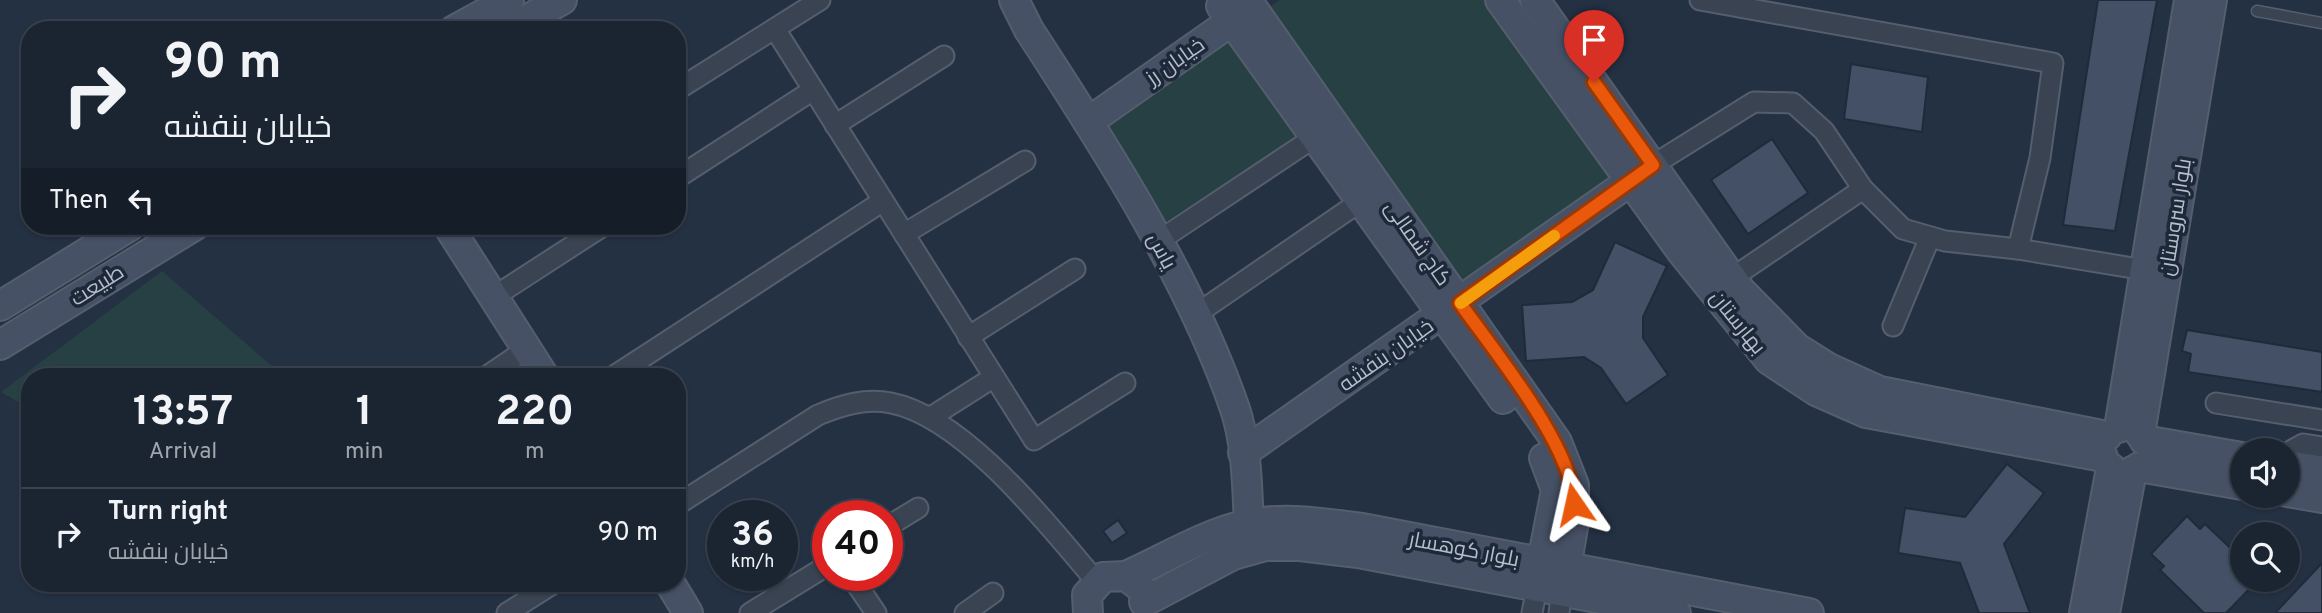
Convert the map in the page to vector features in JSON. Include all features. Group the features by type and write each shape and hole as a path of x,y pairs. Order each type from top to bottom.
{"street":[{"path":"470,21 509,0"},
{"path":"524,21 562,0"},
{"path":"686,84 820,0"},
{"name":"یاس","path":"1014,0 1029,30 1083,114 1157,242 1195,316 1236,410 1243,453 1249,525"},
{"name":"بهارستان","path":"1500,0 1630,182 1739,327 1769,360 1816,391 1866,414 2124,450"},
{"name":"بهارستان","path":"1535,0 1732,278 1797,348 1829,368 1880,391 2124,450"},
{"path":"1700,0 2053,63 2040,158 2018,248"},
{"name":"بلوار سروستان","path":"2124,450 2145,270 2189,0"},
{"name":"بلوار سروستان","path":"2124,450 2212,0"},
{"name":"خیابان رز","path":"1083,114 1240,6"},
{"name":"کاج شمالی","path":"1240,6 1315,137 1361,201 1452,309 1556,442 1574,485 1574,523 1549,589"},
{"name":"کاج شمالی","path":"1240,6 1452,309"},
{"path":"775,29 1034,440 1125,383"},
{"path":"835,125 944,56"},
{"path":"686,172 813,90"},
{"path":"1653,165 1754,102 1793,103 1824,131 1863,189 1903,229 1945,241 2018,248 2145,270"},
{"path":"1157,242 1315,137"},
{"path":"904,234 1025,161"},
{"name":"خیابان بنفشه","path":"1243,453 1452,309 1653,165"},
{"path":"1732,278 1863,189"},
{"path":"626,368 883,201"},
{"path":"1195,316 1361,201"},
{"name":"طبیعت","path":"0,306 115,235"},
{"name":"طبیعت","path":"0,345 179,235"},
{"path":"454,235 539,368"},
{"path":"495,296 589,235"},
{"path":"1893,326 1930,237"},
{"path":"968,337 1075,269"},
{"path":"499,368 527,349"},
{"path":"931,417 994,377"},
{"path":"686,499 818,415 841,405 865,401 890,403 931,417 999,474 1041,515 1096,581 1087,595 1088,613"},
{"path":"2216,403 2322,421"},
{"path":"2300,446 2322,447"},
{"path":"2124,450 2230,456"},
{"path":"2124,450 2230,481"},
{"path":"2084,613 2124,450"},
{"path":"2105,613 2124,450"},
{"path":"2300,467 2322,471"},
{"path":"2300,494 2322,498"},
{"path":"903,517 918,508"},
{"name":"بلوار کوهسار","path":"1096,581 1111,574 1126,576 1224,532 1262,522 1301,521 1362,528 1549,589 1809,613"},
{"name":"بلوار کوهسار","path":"1144,609 1233,555 1265,546 1300,546 1358,553 1676,613"},
{"path":"750,613 812,575"},
{"path":"1126,576 1139,587 1144,609"},
{"path":"861,591 876,613"},
{"path":"507,613 540,592"},
{"path":"675,592 688,613"},
{"path":"965,613 993,593"}],"lane":[{"path":"2257,11 2322,23"}],"green space":[{"path":"1280,0 1484,0 1610,177 1462,283 1270,7"},
{"path":"1227,38 1302,134 1164,223 1103,124"},
{"path":"162,271 273,367 272,368 33,368"},
{"path":"21,377 21,404 1,392"}],"building":[{"path":"2098,0 2157,0 2115,231 2063,225"},
{"path":"1851,64 1928,77 1922,132 1844,119"},
{"path":"1772,139 1808,193 1748,234 1711,180"},
{"path":"1615,242 1667,266 1643,317 1643,338 1668,375 1626,404 1601,368 1584,357 1526,361 1522,305 1572,302 1593,290"},
{"path":"2187,330 2322,352 2322,392 2188,372 2191,354 2182,351"},
{"path":"2007,464 2044,493 2004,544 2030,613 1979,613 1960,563 1898,553 1905,508 1965,517"},
{"path":"2187,516 2200,529 2205,524 2230,548 2230,592 2246,592 2226,613 2204,613 2160,570 2164,566 2151,554"},
{"path":"1118,520 1127,533 1112,543 1103,531"},
{"path":"2322,563 2322,613 2275,613 2295,592 2300,592 2300,586"}],"slow traffic":[{"path":"1461,303 1554,236"}],"route":[{"path":"1574,504 1574,485 1556,442 1460,303 1653,165 1594,82"}]}
